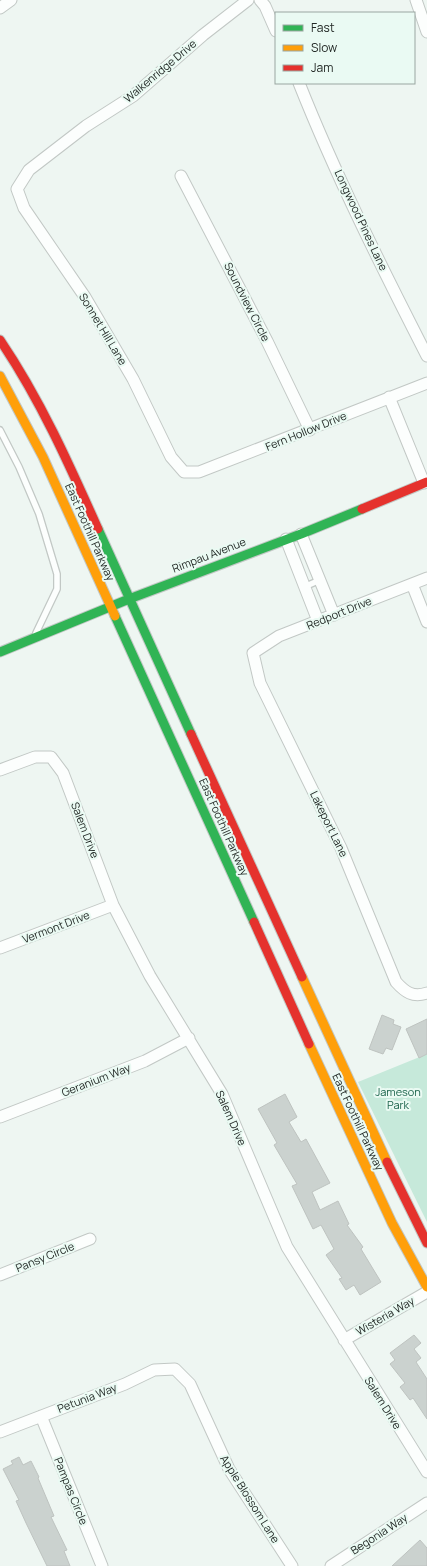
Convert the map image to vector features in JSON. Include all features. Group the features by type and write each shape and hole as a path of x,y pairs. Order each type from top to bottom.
{"main road":[{"name":"East Foothill Parkway","path":"0,340 19,368 61,447 349,1082 411,1214 427,1243"},
{"name":"East Foothill Parkway","path":"0,376 43,457 392,1223 427,1287"},
{"name":"Rimpau Avenue","path":"0,652 110,606 286,540 425,483"}],"street":[{"path":"0,8 11,0"},
{"name":"Walkenridge Drive","path":"17,189 29,170 86,126 133,96 203,35 248,0"},
{"path":"260,0 275,29"},
{"path":"416,0 427,32"},
{"name":"Longwood Pines Lane","path":"299,84 328,151 397,297 427,356"},
{"name":"Soundview Circle","path":"181,176 267,341 310,430"},
{"name":"Sonnet Hill Lane","path":"17,189 24,208 85,297 133,379 171,457 184,472"},
{"name":"Fern Hollow Drive","path":"184,472 200,472 427,383"},
{"path":"389,397 425,483"},
{"path":"301,534 334,615"},
{"path":"286,540 318,621"},
{"name":"Redport Drive","path":"253,653 279,636 427,578"},
{"path":"412,584 427,622"},
{"name":"Lakeport Lane","path":"253,653 260,683 342,848 396,982 406,993 420,996 427,993"},
{"name":"Salem Drive","path":"0,770 35,757 51,757 63,773 113,905 150,976 222,1094 287,1247 427,1472"},
{"name":"Vermont Drive","path":"0,948 113,905"},
{"name":"Geranium Way","path":"0,1117 145,1061 189,1038"},
{"name":"Pansy Circle","path":"0,1275 90,1239"},
{"name":"Wisteria Way","path":"344,1340 427,1292"},
{"name":"Petunia Way","path":"0,1432 125,1384 154,1370 175,1369"},
{"name":"Apple Blossom Lane","path":"175,1369 190,1384 229,1469 292,1566"},
{"name":"Pampas Circle","path":"41,1416 102,1566"},
{"name":"Begonia Way","path":"331,1566 427,1503"}],"lane":[{"path":"0,430 19,467 39,514 57,574 57,589 34,638"},
{"path":"304,587 320,580"}],"green space":[{"name":"Jameson Park","path":"427,1054 427,1222 358,1082"}],"building":[{"path":"382,1015 394,1020 393,1024 401,1027 392,1050 386,1048 383,1054 369,1049"},
{"path":"427,1019 427,1054 419,1058 406,1029"},
{"path":"285,1094 297,1117 289,1122 301,1142 306,1139 330,1183 312,1192 320,1210 338,1201 349,1224 347,1225 363,1247 361,1249 381,1282 360,1295 354,1285 346,1290 339,1279 342,1278 326,1255 334,1249 321,1225 313,1229 292,1186 297,1184 274,1145 277,1143 258,1109"},
{"path":"414,1335 421,1343 414,1349 421,1358 416,1362 427,1379 427,1419 413,1398 410,1400 400,1387 405,1383 390,1364 395,1360 390,1353"},
{"path":"19,1457 23,1465 31,1461 39,1477 38,1478 54,1516 51,1517 67,1550 64,1551 70,1566 47,1566 26,1523 16,1501 19,1500 3,1469 13,1464 11,1461"},
{"path":"420,1540 427,1548 427,1566 392,1566"}],"traffic: fast":[{"path":"0,652 129,599 301,534 362,509"},
{"path":"98,529 191,734"},
{"path":"115,616 254,922"}],"traffic: slow":[{"path":"0,376 43,457 115,616"},
{"path":"302,977 387,1162"},
{"path":"309,1044 392,1223 427,1287"}],"traffic: jam":[{"path":"0,340 15,362 41,409 65,456 98,529"},
{"path":"362,509 427,482"},
{"path":"191,734 302,977"},
{"path":"254,922 309,1044"},
{"path":"387,1162 427,1243"}]}
